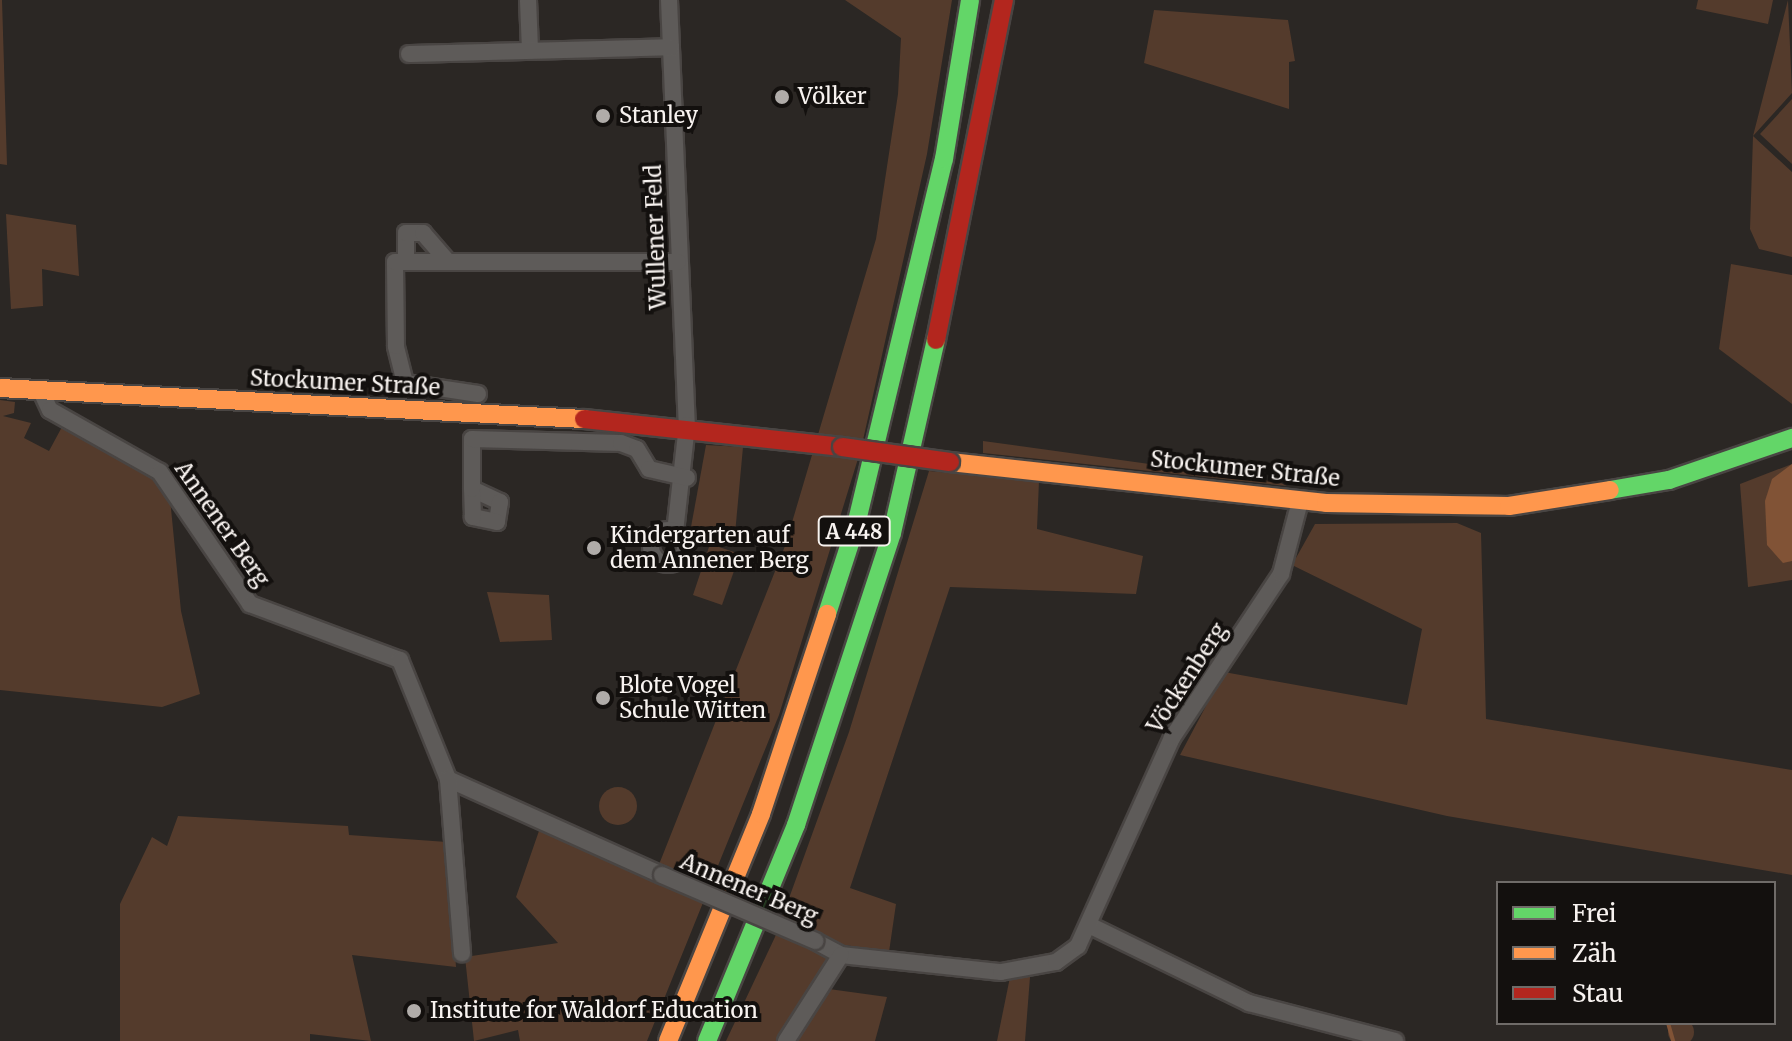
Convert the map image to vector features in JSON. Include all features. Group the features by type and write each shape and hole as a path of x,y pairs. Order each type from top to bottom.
{"main road":[{"name":"A 448","path":"668,1041 761,814 852,539 944,159 970,0"},
{"name":"A 448","path":"707,1041 796,825 892,533 979,152 1004,0"},
{"name":"Stockumer Straße","path":"0,388 687,425 950,462 1300,501 1453,508 1559,501 1669,480 1792,438"}],"street":[{"path":"528,0 530,50"},
{"name":"Wullener Feld","path":"669,0 687,425"},
{"path":"409,54 671,47"},
{"path":"406,262 406,233 423,233 447,261"},
{"path":"478,394 419,388 402,378 395,262 678,262"},
{"name":"Annener Berg","path":"41,391 50,410 160,472 250,604 400,660 448,779 462,953"},
{"path":"675,532 687,478 687,425"},
{"path":"472,489 472,439 621,443 637,449 649,469 687,478"},
{"name":"Vöckenberg","path":"1001,972 1056,962 1091,926 1172,738 1281,574 1300,501"},
{"name":"Annener Berg","path":"448,779 841,955 1001,972"},
{"path":"1091,926 1249,1003 1395,1041"},
{"path":"786,1041 841,955"}],"shaded area":[{"path":"2,0 7,165 0,164"},
{"path":"845,0 952,0 927,154 861,449 779,715 647,1041 520,1041 518,1030 474,1041 465,957 558,943 516,897 540,828 658,867 785,546 876,239 898,94 901,38"},
{"path":"1698,0 1773,0 1768,24 1696,9"},
{"path":"1788,0 1792,93 1753,136"},
{"path":"1154,10 1288,20 1295,61 1289,62 1289,109 1144,63"},
{"path":"1792,99 1792,164 1760,134"},
{"path":"1753,136 1792,172 1792,257 1759,249 1750,229"},
{"path":"6,214 76,225 79,276 42,269 43,306 11,309"},
{"path":"1731,264 1792,275 1792,404 1719,349"},
{"path":"0,400 15,402 14,413 3,416 31,423 24,438 49,451 63,425 169,488 181,611 200,694 162,707 0,690"},
{"path":"983,441 1279,482 1287,486 983,453"},
{"path":"706,445 743,447 735,534 691,527"},
{"path":"1792,464 1792,580 1748,587 1740,484"},
{"path":"1792,464 1792,561 1783,563 1767,545 1765,501 1772,479"},
{"path":"929,471 1039,481 1037,529 1143,556 1136,594 950,587 850,888 896,904 889,952 839,944 782,1041 726,1041 775,937 849,732"},
{"path":"1457,523 1481,533 1486,719 1792,770 1792,875 1447,816 1180,755 1224,672 1407,705 1422,629 1292,565 1315,524"},
{"path":"710,544 740,554 722,605 693,595"},
{"path":"487,592 549,595 552,640 500,642"},
{"path":"618,787 632,792 637,806 632,820 618,825 604,820 599,806 604,792"},
{"path":"178,816 348,826 349,835 447,842 456,967 352,955 371,1041 310,1034 310,1041 120,1041 120,904 152,837 167,846"},
{"path":"1010,977 1030,977 1025,1041 997,1041"},
{"path":"829,989 887,997 875,1041 798,1041"},
{"path":"1670,1025 1693,1027 1693,1037 1689,1042 1673,1042 1669,1037"}],"waterway":[{"path":"1669,1025 1673,1041"}],"traffic: fast":[{"path":"827,614 856,525 944,159 970,0"},
{"path":"707,1041 796,825 892,533 936,340"},
{"path":"1610,490 1669,480 1792,438"}],"traffic: slow":[{"path":"0,388 584,419"},
{"path":"950,462 1326,503 1509,506 1610,490"},
{"path":"668,1041 761,814 827,614"}],"traffic: jam":[{"path":"936,340 1004,0"},
{"path":"584,419 842,447"},
{"path":"842,447 950,462"}],"place":[{"name":"Völker","path":"782,97"},
{"name":"Stanley","path":"603,116"},
{"name":"Kindergarten auf dem Annener Berg","path":"594,548"},
{"name":"Blote Vogel Schule Witten","path":"603,698"},
{"name":"Institute for Waldorf Education","path":"414,1011"}]}
